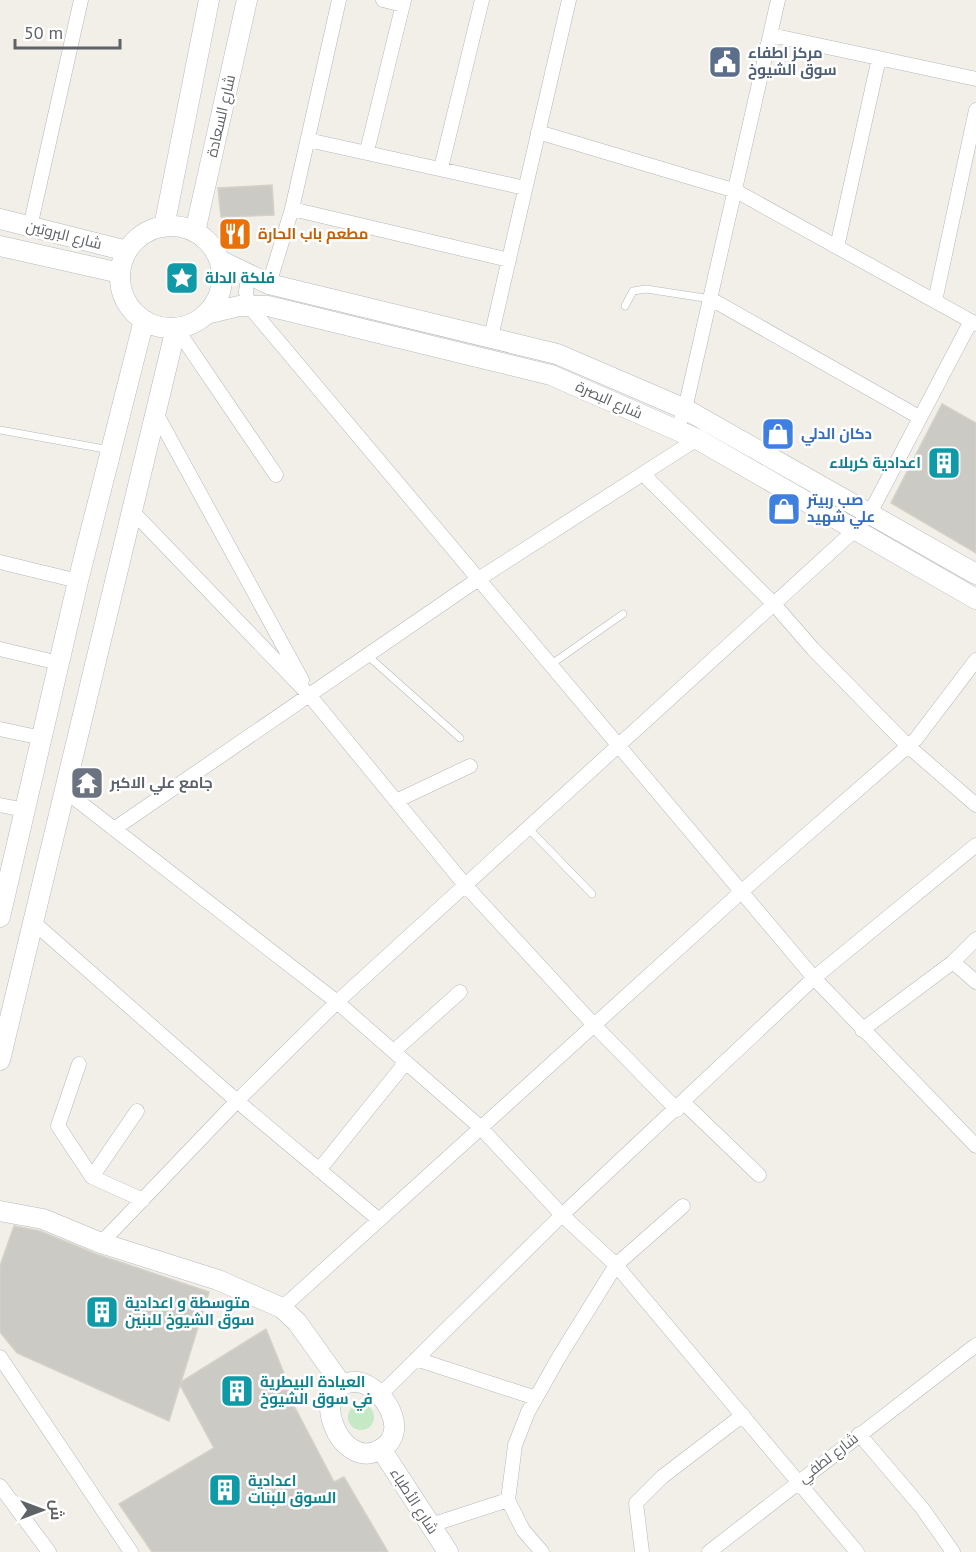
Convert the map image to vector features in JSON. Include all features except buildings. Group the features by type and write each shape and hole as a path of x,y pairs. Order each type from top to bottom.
{"main road":[{"path":"164,226 209,0"},
{"name":"شارع السعادة","path":"195,232 247,0"},
{"name":"شارع البروتين","path":"0,219 127,251"},
{"path":"164,226 179,226 195,232 209,244 219,260 222,274 220,289 206,314 192,323 176,328 160,327 144,320 126,300 120,273 127,251 143,235 164,226"},
{"name":"شارع البروتين","path":"0,246 120,273"},
{"name":"شارع البصرة","path":"219,260 269,284 557,354 685,409 976,574"},
{"name":"شارع البصرة","path":"206,314 248,305 268,306 317,316 551,375 697,440 976,599"},
{"path":"0,917 4,885 26,804 78,581 144,320"},
{"path":"0,1060 157,415 176,328"},
{"path":"26,804 62,798"},
{"path":"0,1211 44,1219 101,1243 218,1280 282,1308 297,1322 342,1385"},
{"path":"354,1382 362,1383 381,1394 388,1406 393,1423 390,1440 381,1449 373,1452 360,1452 349,1446 337,1433 330,1407 333,1395 342,1385 354,1382"},
{"name":"شارع الأطباء","path":"381,1449 448,1552"}],"street":[{"path":"30,226 81,0"},
{"path":"269,284 292,209 339,0"},
{"path":"367,151 404,2 383,0"},
{"path":"441,168 482,0"},
{"path":"491,337 569,0"},
{"path":"677,430 685,409 711,299 778,0"},
{"path":"771,34 976,79"},
{"path":"837,247 879,58"},
{"path":"935,301 976,110"},
{"path":"101,1243 237,1101 337,1002 855,529 870,513 918,417 974,322 736,191 538,132"},
{"path":"308,140 367,151 525,188"},
{"path":"292,209 508,260"},
{"path":"248,274 246,292 248,305 477,580 814,978 976,1146"},
{"path":"711,299 918,417"},
{"path":"176,328 276,475"},
{"path":"157,415 310,696"},
{"path":"114,829 477,580 697,440"},
{"path":"643,474 773,603 813,649 908,746 976,805"},
{"path":"133,512 310,696 465,885 594,1025 680,1107 759,1176"},
{"path":"0,562 78,581"},
{"path":"0,649 59,663"},
{"path":"282,1308 741,892 908,746 976,660"},
{"path":"0,729 42,738"},
{"path":"396,801 470,766"},
{"path":"62,798 114,829 337,1002 480,1127 562,1215 616,1265 857,1552"},
{"path":"0,805 26,804"},
{"path":"381,1394 562,1215 680,1107 814,978 976,845"},
{"path":"32,921 237,1101 378,1219"},
{"path":"862,1030 952,962 976,939"},
{"path":"952,962 976,982"},
{"path":"394,1052 460,992"},
{"path":"319,1170 406,1062"},
{"path":"79,1064 58,1126 92,1178 143,1200"},
{"path":"92,1178 137,1111"},
{"path":"542,1552 523,1530 508,1500 515,1445 536,1398 616,1265 683,1206"},
{"name":"شارع لطفي","path":"709,1552 976,1345"},
{"path":"0,1357 132,1552"},
{"path":"416,1359 536,1398"},
{"path":"642,1552 636,1503 662,1477 743,1415"},
{"path":"859,1434 921,1508 953,1552"},
{"path":"0,1486 49,1552"},
{"path":"430,1525 508,1500"}],"lane":[{"path":"625,306 633,291 646,289 711,299"},
{"path":"0,430 111,450"},
{"path":"550,665 623,614"},
{"path":"368,656 460,738"},
{"path":"528,828 592,894"}],"green space":[{"path":"361,1404 370,1408 374,1417 370,1426 361,1430 352,1426 348,1417 352,1408"}],"place":[{"name":"مركز اطفاء سوق الشيوخ","path":"725,62"},
{"name":"مطعم باب الحارة","path":"235,234"},
{"name":"فلكة الدلة","path":"182,278"},
{"name":"دكان الدلي","path":"778,434"},
{"name":"اعدادية كربلاء","path":"944,463"},
{"name":"صب ربيتر علي شهيد","path":"784,509"},
{"name":"جامع علي الاكبر","path":"87,783"},
{"name":"متوسطة و اعدادية سوق الشيوخ للبنين","path":"102,1312"},
{"name":"العيادة البيطرية في سوق الشيوخ","path":"237,1391"},
{"name":"اعدادية السوق للبنات","path":"225,1490"}]}
